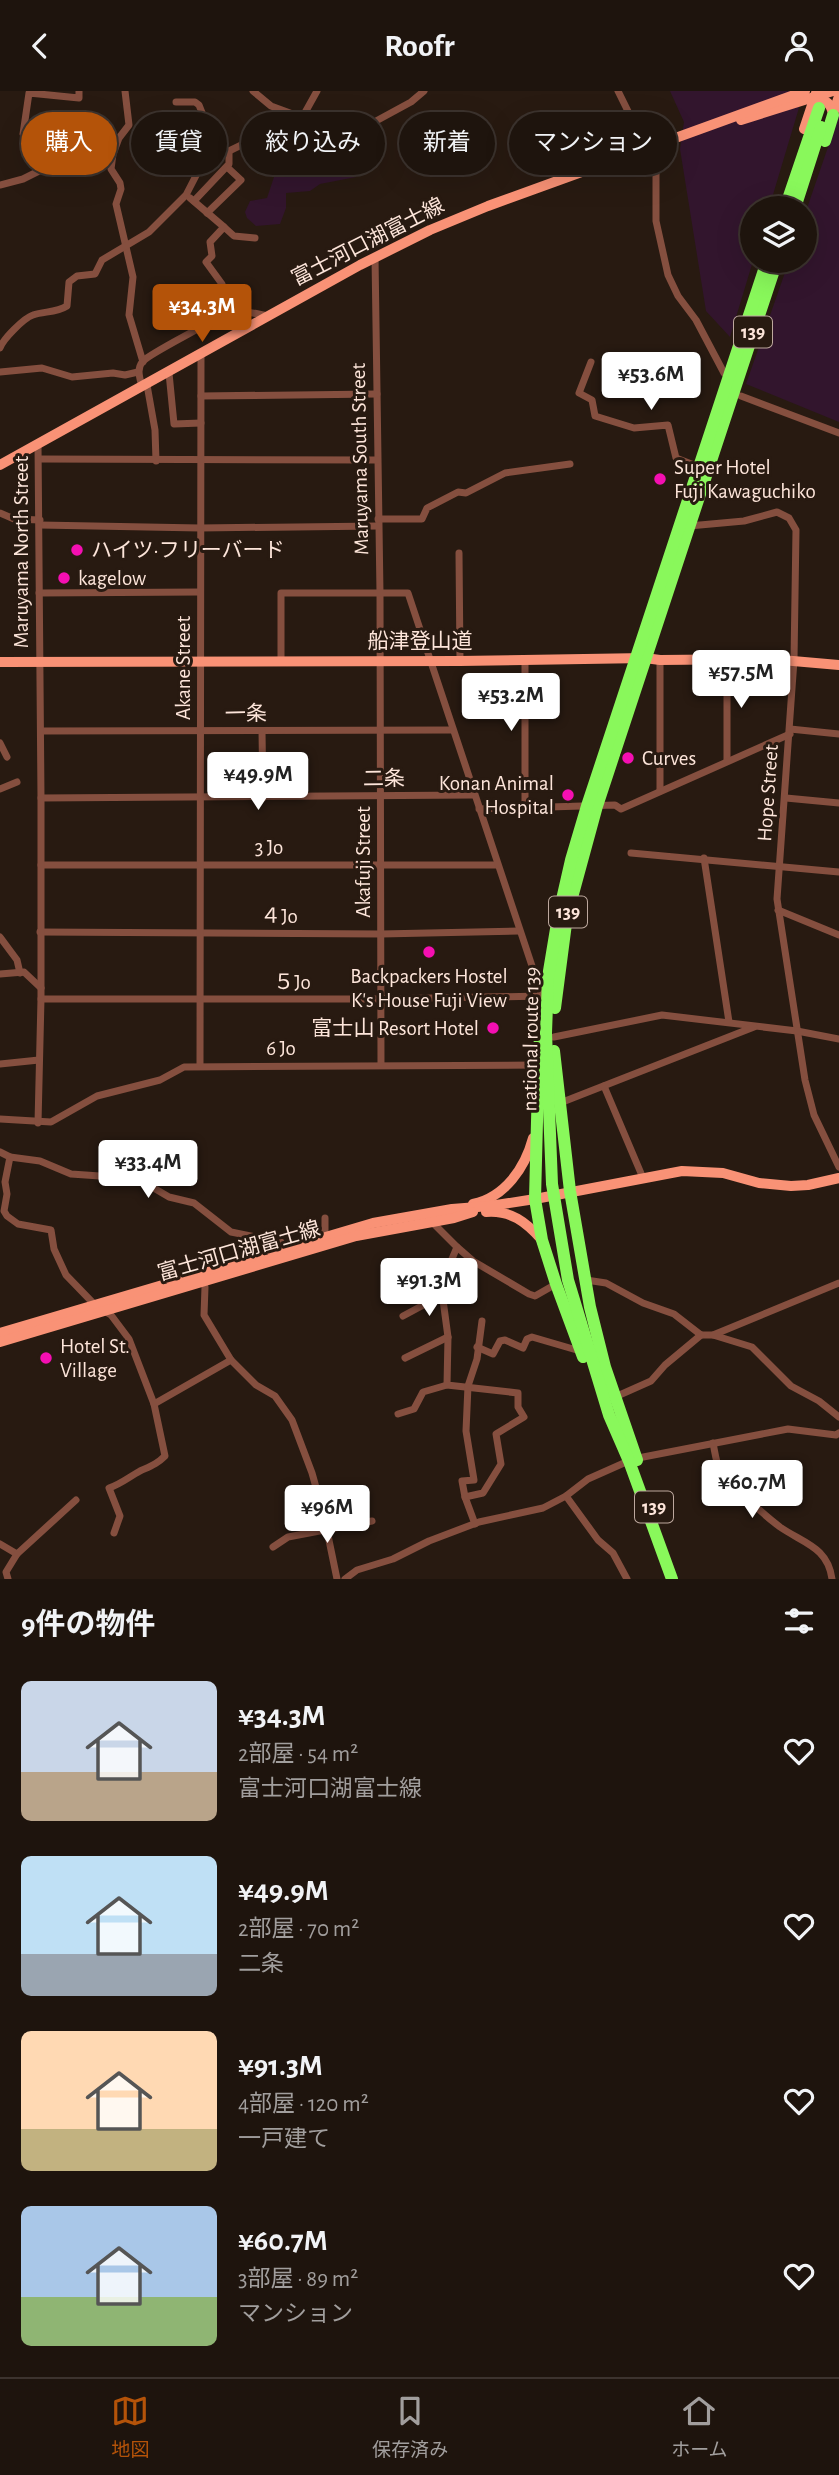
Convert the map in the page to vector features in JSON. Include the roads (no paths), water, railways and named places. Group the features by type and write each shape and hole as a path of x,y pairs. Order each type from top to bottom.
{"highway":[{"path":"790,196 825,106"},
{"path":"799,196 825,106"},
{"path":"806,196 825,106"},
{"path":"781,196 804,129"},
{"path":"760,298 763,273"},
{"name":"national route 139","path":"641,658 699,467 771,273"},
{"path":"760,298 778,273"},
{"name":"national route 139","path":"681,1579 633,1459 609,1415 568,1280 552,1184 546,1045 548,977 563,894 688,526 760,298"},
{"name":"national route 139","path":"592,806 567,916 556,997 554,1037 559,1103 570,1191 593,1319 605,1367 672,1579"},
{"path":"548,977 542,996 537,1065 535,1199 542,1240 556,1284 609,1415"}],"main road":[{"name":"富士河口湖富士線","path":"677,138 805,91"},
{"name":"富士河口湖富士線","path":"696,131 783,108 825,106 829,92"},
{"path":"804,129 832,99 829,92"},
{"path":"825,106 839,96"},
{"path":"783,108 799,112 804,121 804,129"},
{"name":"富士河口湖富士線","path":"0,465 375,257 478,210 576,175"},
{"name":"船津登山道","path":"0,662 641,658 794,660 839,665"},
{"path":"453,1213 479,1203 504,1188 528,1154 536,1128"},
{"name":"富士河口湖富士線","path":"0,1342 99,1308 325,1241 373,1223 431,1218 681,1171 723,1173 759,1183 791,1186 839,1178"},
{"path":"453,1213 494,1211 512,1214 528,1224 542,1240"},
{"name":"富士河口湖富士線","path":"0,1333 203,1281 285,1253"}],"street":[{"path":"0,185 23,179 39,171 37,152 23,134 29,93 79,98 79,91"},
{"path":"125,91 129,125 119,138 111,169 121,189 116,204 133,277 130,315 142,362 138,372 145,386 155,430 156,461"},
{"path":"253,91 271,106 287,112"},
{"path":"309,112 317,91"},
{"path":"385,116 424,91"},
{"path":"618,91 629,112"},
{"path":"176,102 195,102 200,105 203,112"},
{"path":"207,213 241,180 227,167 230,160 229,151 241,145"},
{"path":"0,348 3,340 28,317 61,310 67,306 69,282 77,277 95,274 102,260 149,232 186,195 196,175"},
{"path":"194,201 219,175"},
{"path":"656,175 656,221 668,275 724,373"},
{"path":"186,195 234,236 255,237"},
{"path":"224,227 211,242 212,256 206,262 222,284 230,313"},
{"name":"Maruyama South Street","path":"375,257 380,660"},
{"path":"142,362 230,313 243,311 268,316"},
{"name":"Akane Street","path":"200,1065 201,354"},
{"path":"591,362 579,393 593,400 595,416 634,428 668,425 676,458 699,467"},
{"path":"0,372 43,368 72,377 138,372"},
{"path":"169,373 174,424 201,423"},
{"path":"201,396 377,394"},
{"path":"741,396 839,433"},
{"name":"Maruyama North Street","path":"38,443 41,731 38,1123"},
{"path":"40,459 377,460"},
{"path":"0,513 14,519 40,523 200,528 422,519 427,508 458,492 466,493 505,474 570,464"},
{"name":"Hope Street","path":"688,526 744,521 777,512 789,518 796,530 794,660 778,910 805,1080 814,1115 839,1167"},
{"path":"459,553 460,661"},
{"path":"39,593 200,592"},
{"path":"281,660 281,593 408,593 542,996"},
{"name":"Akafuji Street","path":"380,660 380,1065"},
{"path":"525,660 525,807"},
{"path":"660,660 660,791"},
{"path":"727,660 727,761"},
{"name":"一条","path":"41,731 452,730"},
{"path":"262,731 262,798"},
{"path":"479,809 615,805 621,809 790,731 839,734"},
{"path":"0,743 6,757"},
{"path":"0,789 17,782"},
{"name":"二条","path":"41,798 474,795"},
{"path":"786,798 839,803"},
{"path":"631,853 839,872"},
{"path":"704,858 729,1022"},
{"name":"3 Jo","path":"41,865 497,865"},
{"path":"778,910 839,935"},
{"name":"４Jo","path":"40,932 381,934 519,931"},
{"path":"0,937 17,960 20,973"},
{"path":"0,974 24,972 41,988"},
{"name":"５Jo","path":"41,999 542,996"},
{"path":"554,1037 662,1016 729,1022 839,1039"},
{"path":"559,1103 732,1037 754,1026"},
{"path":"0,1064 39,1060"},
{"name":"6 Jo","path":"38,1123 51,1122 97,1096 160,1080 184,1067 200,1065 537,1065"},
{"path":"604,1086 643,1178"},
{"path":"0,1119 38,1123"},
{"path":"0,1152 10,1157 40,1161 71,1174 127,1175 169,1197 194,1203 232,1232 248,1237 277,1240 281,1242 285,1253"},
{"path":"10,1157 5,1182 7,1194 4,1211 18,1224 51,1230 54,1249 66,1275 99,1308 111,1315 128,1339 154,1405 165,1456 155,1466 109,1488 120,1516 114,1533"},
{"path":"325,1218 325,1241"},
{"path":"431,1218 473,1261 529,1294 535,1296 556,1284"},
{"path":"447,1385 448,1337 441,1285 457,1247"},
{"path":"586,1280 606,1283 643,1303 674,1314 701,1335 713,1335 752,1347 791,1386 819,1401 839,1417"},
{"path":"203,1281 204,1315 231,1360 256,1385 275,1396 292,1420 312,1473 337,1579"},
{"path":"713,1335 839,1283"},
{"path":"403,1316 442,1295"},
{"path":"475,1524 462,1481 474,1479 466,1431 468,1386 477,1359 482,1321"},
{"path":"615,1397 651,1381 665,1365 701,1335"},
{"path":"405,1358 448,1337"},
{"path":"477,1347 493,1354 500,1341 505,1340 523,1347 527,1339 532,1337 581,1351"},
{"path":"154,1405 231,1360"},
{"path":"398,1414 414,1409 423,1392 447,1385 518,1393 518,1407 524,1417 496,1434 501,1464 483,1493 465,1497"},
{"path":"345,1579 357,1570 393,1559 429,1541 475,1524 543,1508 566,1496 588,1479 633,1459 788,1429 836,1435 839,1433"},
{"path":"713,1444 719,1468 782,1528 804,1539 816,1549 826,1560 832,1579"},
{"path":"566,1496 598,1539 613,1553 627,1579"},
{"path":"8,1579 6,1572 18,1554 76,1500"},
{"path":"273,1547 288,1537 372,1521"},
{"path":"0,1544 18,1554"}],"place":[{"name":"Super Hotel Fuji Kawaguchiko","path":"660,479"},
{"name":"ハイツ•フリーバード","path":"77,550"},
{"name":"kagelow","path":"64,578"},
{"name":"Curves","path":"628,758"},
{"name":"Konan Animal Hospital","path":"568,795"},
{"name":"Backpackers Hostel K's House Fuji View","path":"429,952"},
{"name":"富士山 Resort Hotel","path":"493,1028"},
{"name":"Hotel St. Village","path":"46,1358"}]}
